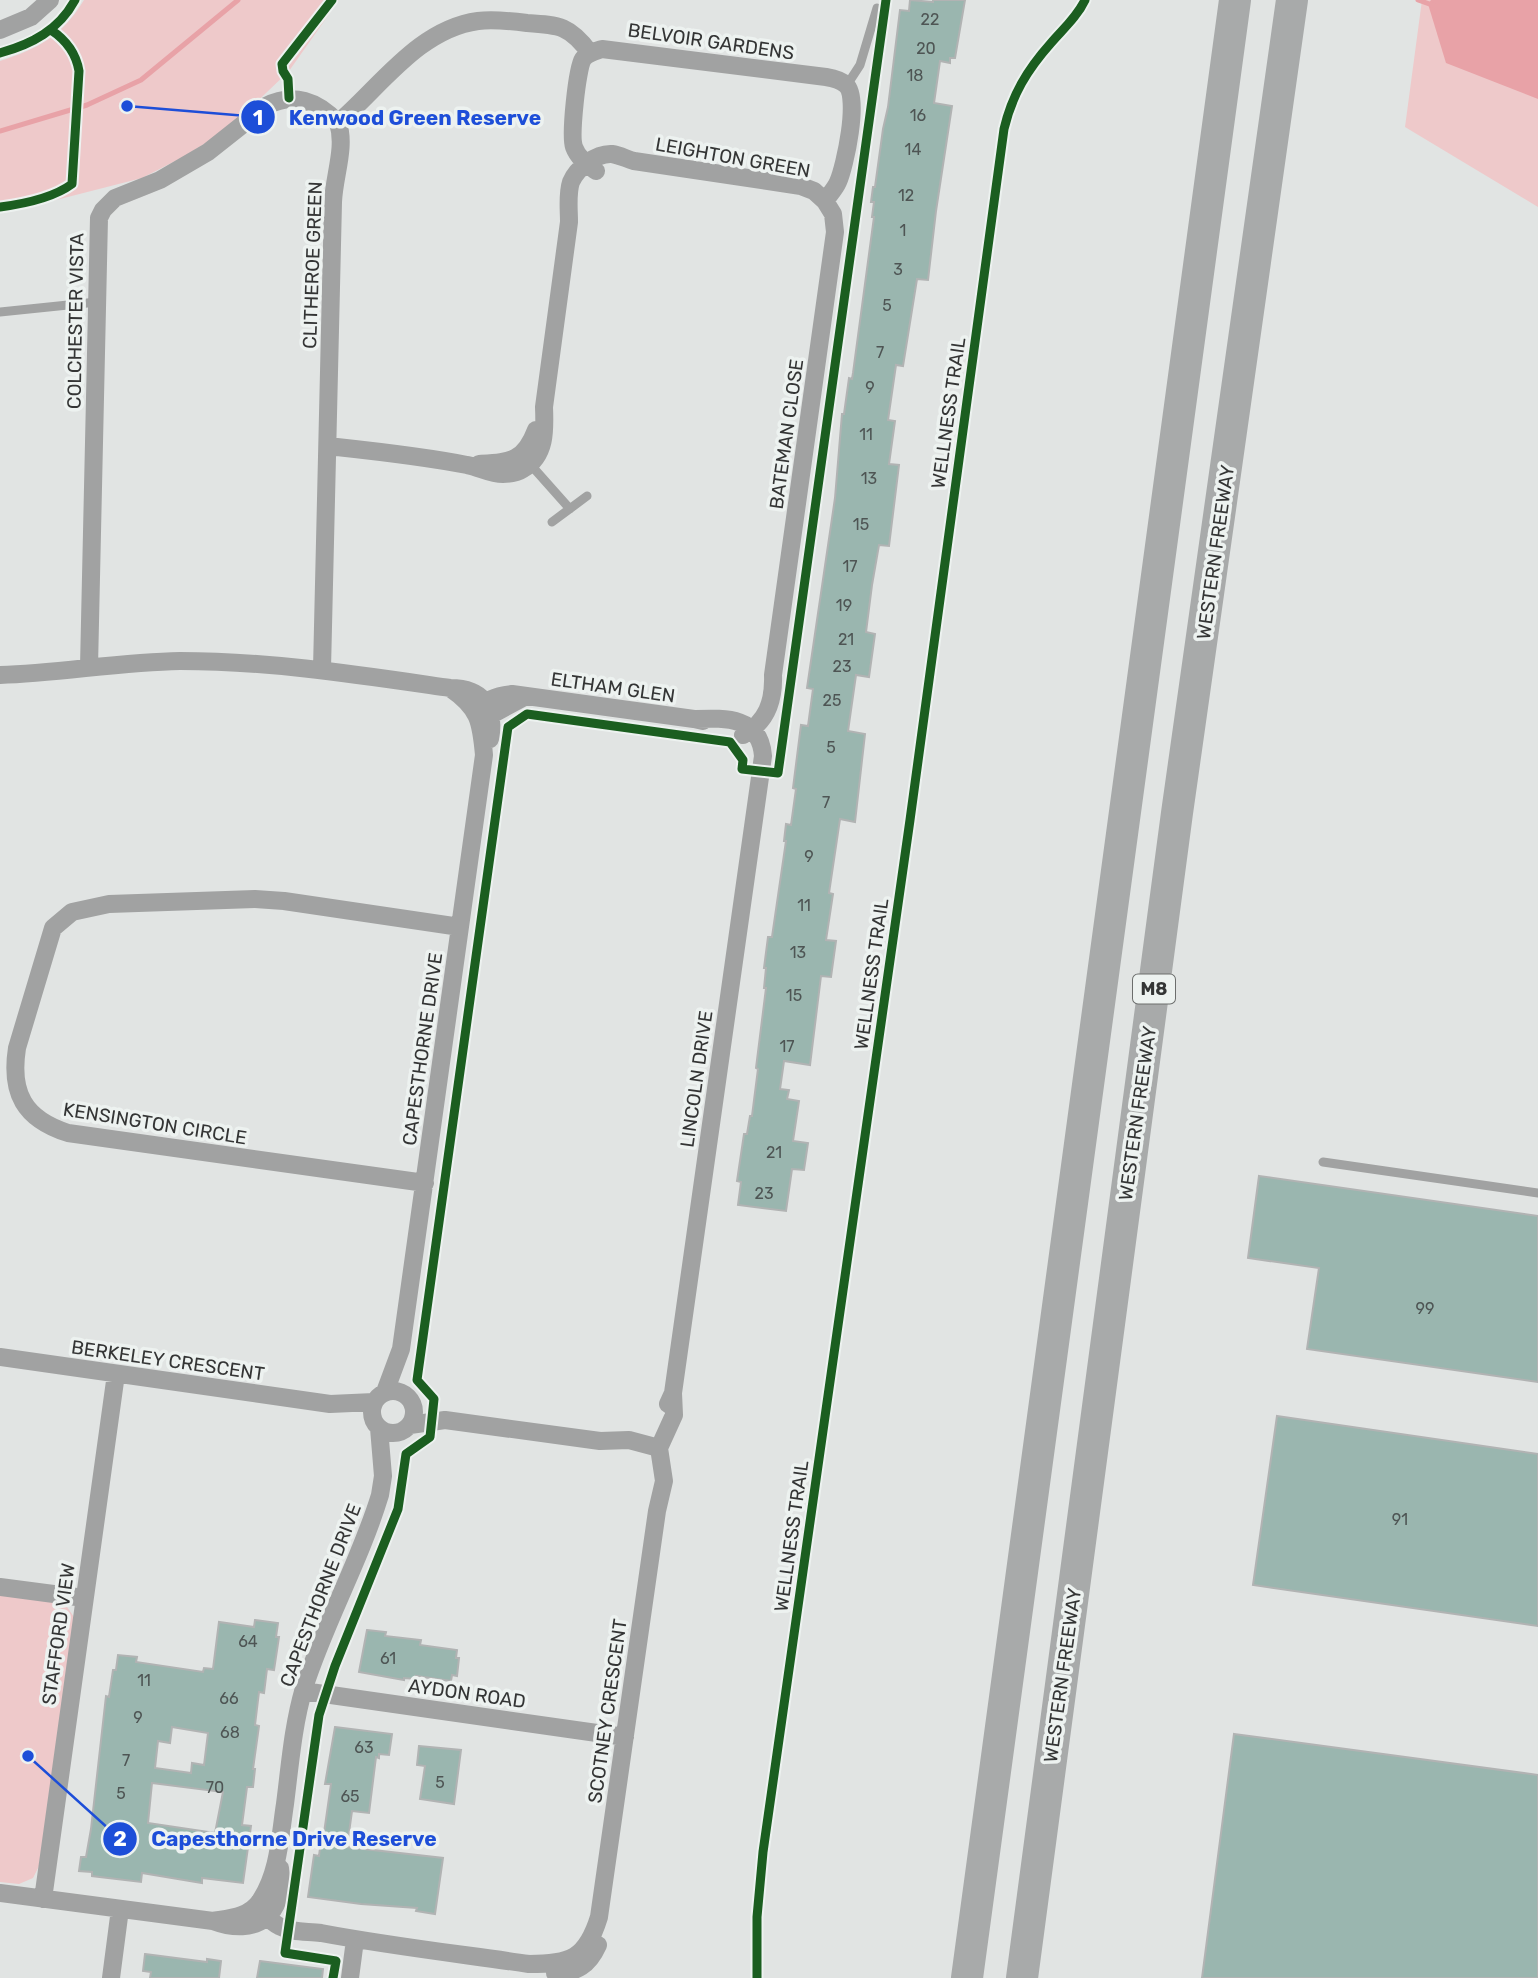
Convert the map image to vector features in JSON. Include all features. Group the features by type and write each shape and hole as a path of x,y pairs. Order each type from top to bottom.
{"highway":[{"path":"967,1978 1235,0"},
{"name":"WESTERN FREEWAY","path":"1022,1978 1175,827 1292,0"}],"street":[{"path":"0,30 31,17 50,0"},
{"path":"328,446 468,465 525,460 544,407 569,222 591,164 575,112 580,66 583,58 590,53 576,34 562,27 493,20 465,23 428,40 338,122"},
{"name":"BELVOIR GARDENS","path":"590,53 607,48 626,50 826,77 847,85"},
{"name":"LEIGHTON GREEN","path":"591,164 603,167 634,161 779,182 814,191 825,201 837,183 845,161 852,112 852,94 847,85"},
{"name":"COLCHESTER VISTA","path":"89,667 99,218 115,198 160,180 208,152 277,100 301,99 319,106 338,122"},
{"name":"CLITHEROE GREEN","path":"322,669 333,193 342,137 338,122"},
{"name":"BATEMAN CLOSE","path":"747,730 773,675 835,232 833,214 825,201"},
{"path":"0,675 179,661 322,669 450,688 469,703 484,710"},
{"name":"ELTHAM GLEN","path":"484,710 526,696 694,719 722,727 747,730"},
{"name":"CAPESTHORNE DRIVE","path":"266,1910 268,1885 278,1854 303,1691 377,1507 383,1476 378,1410 401,1349 484,755 481,722 484,710"},
{"name":"LINCOLN DRIVE","path":"652,1448 674,1415 673,1393 759,771 748,745 747,730"},
{"name":"KENSINGTON CIRCLE","path":"425,1183 68,1133 48,1126 22,1101 14,1068 17,1048 53,928 72,912 83,908 109,904 255,899 460,927"},
{"name":"CAPESTHORNE DRIVE","path":"401,1349 408,1398"},
{"name":"BERKELEY CRESCENT","path":"0,1357 378,1410"},
{"name":"STAFFORD VIEW","path":"43,1899 116,1374"},
{"path":"445,1420 392,1391 378,1410 390,1433 445,1420 600,1441 626,1449 652,1448"},
{"path":"407,1428 414,1414 408,1398"},
{"name":"CAPESTHORNE DRIVE","path":"383,1476 407,1428"},
{"name":"SCOTNEY CRESCENT","path":"266,1910 310,1931 355,1940 529,1964 556,1973 576,1971 599,1917 657,1511 664,1481 652,1448"},
{"path":"0,1587 84,1598"},
{"name":"AYDON ROAD","path":"303,1691 625,1737"},
{"path":"0,1893 213,1921 266,1910"},
{"path":"111,1978 120,1909"},
{"path":"350,1978 355,1940"}],"lane":[{"path":"847,85 860,65 877,8"},
{"path":"0,312 97,302"},
{"path":"525,460 570,509"},
{"path":"552,522 587,496"},
{"path":"1323,1162 1538,1193"}],"shaded area":[{"path":"84,0 339,0 289,71 240,118 209,141 142,178 17,210 0,211 0,61 38,46 58,32"},
{"path":"1422,0 1538,0 1538,207 1405,127"},
{"path":"1431,0 1538,0 1538,99 1446,63 1428,4"},
{"path":"0,1595 58,1603 67,1607 74,1617 39,1866 33,1878 19,1884 0,1882"}],"building":[{"path":"910,0 965,0 955,58 950,58 950,63 940,61 934,103 952,106 928,280 917,279 903,366 896,365 888,420 895,421 889,464 899,465 889,546 879,545 872,585 866,632 875,634 869,677 856,675 848,731 865,734 855,822 840,819 829,893 833,894 826,940 836,941 831,977 821,976 810,1065 784,1061 780,1089 789,1090 787,1099 799,1101 793,1141 808,1143 804,1170 792,1169 786,1211 738,1205 741,1182 737,1181 744,1134 747,1134 752,1116 766,988 764,968 768,937 772,937 786,824 791,825 801,725 808,726 813,689 807,688 835,498 842,414 849,378 852,379 853,373 874,217 874,202 871,202 873,187 888,107 900,10 909,11"},
{"path":"1259,1176 1538,1216 1538,1382 1307,1349 1319,1268 1248,1258"},
{"path":"1277,1416 1538,1454 1538,1626 1253,1585"},
{"path":"255,1620 278,1623 276,1637 279,1637 274,1670 267,1669 264,1693 259,1692 255,1725 259,1726 253,1787 247,1787 242,1825 251,1826 243,1883 202,1878 202,1883 142,1873 141,1882 92,1876 92,1872 79,1871 81,1857 86,1857 91,1829 106,1696 109,1697 118,1655 137,1657 136,1662 203,1672 204,1668 213,1669 219,1622 254,1627","holes":["172,1727 208,1733 204,1765 192,1763 191,1773 155,1768 158,1741 170,1743","152,1783 223,1792 215,1833 148,1823"]},
{"path":"367,1630 386,1632 385,1636 421,1640 420,1645 457,1650 457,1676 452,1675 451,1681 416,1676 416,1679 404,1680 359,1672"},
{"path":"335,1727 392,1734 389,1755 379,1754 379,1758 376,1757 369,1813 352,1811 347,1847 443,1858 435,1914 416,1911 417,1908 308,1897 314,1855 319,1856 324,1833 331,1784 325,1784"},
{"path":"1234,1734 1538,1775 1538,1978 1202,1978"},
{"path":"419,1746 461,1750 454,1804 420,1799 425,1766 417,1765"},
{"path":"145,1954 207,1962 207,1959 221,1961 219,1978 150,1978 151,1972 143,1971"},
{"path":"260,1961 323,1969 322,1978 257,1978"}],"waterway":[{"path":"0,131 87,105 141,80 238,0"},
{"path":"1418,0 1435,6"}],"cycle path":[{"path":"0,53 34,40 53,28 75,0"},
{"path":"289,98 288,79 282,64 332,0"},
{"path":"333,1978 336,1961 285,1953 319,1715 335,1666 398,1509 406,1454 430,1437 434,1399 417,1380 508,727 527,714 730,742 743,760 742,769 778,773 886,0"},
{"name":"WELLNESS TRAIL","path":"757,1978 757,1917 763,1852 910,820 1004,129 1011,105 1028,73 1085,0"},
{"path":"0,207 47,197 72,184 79,71 70,48 51,30"}],"place":[{"name":"Kenwood Green Reserve","path":"127,106"},
{"name":"Capesthorne Drive Reserve","path":"28,1756"}]}
